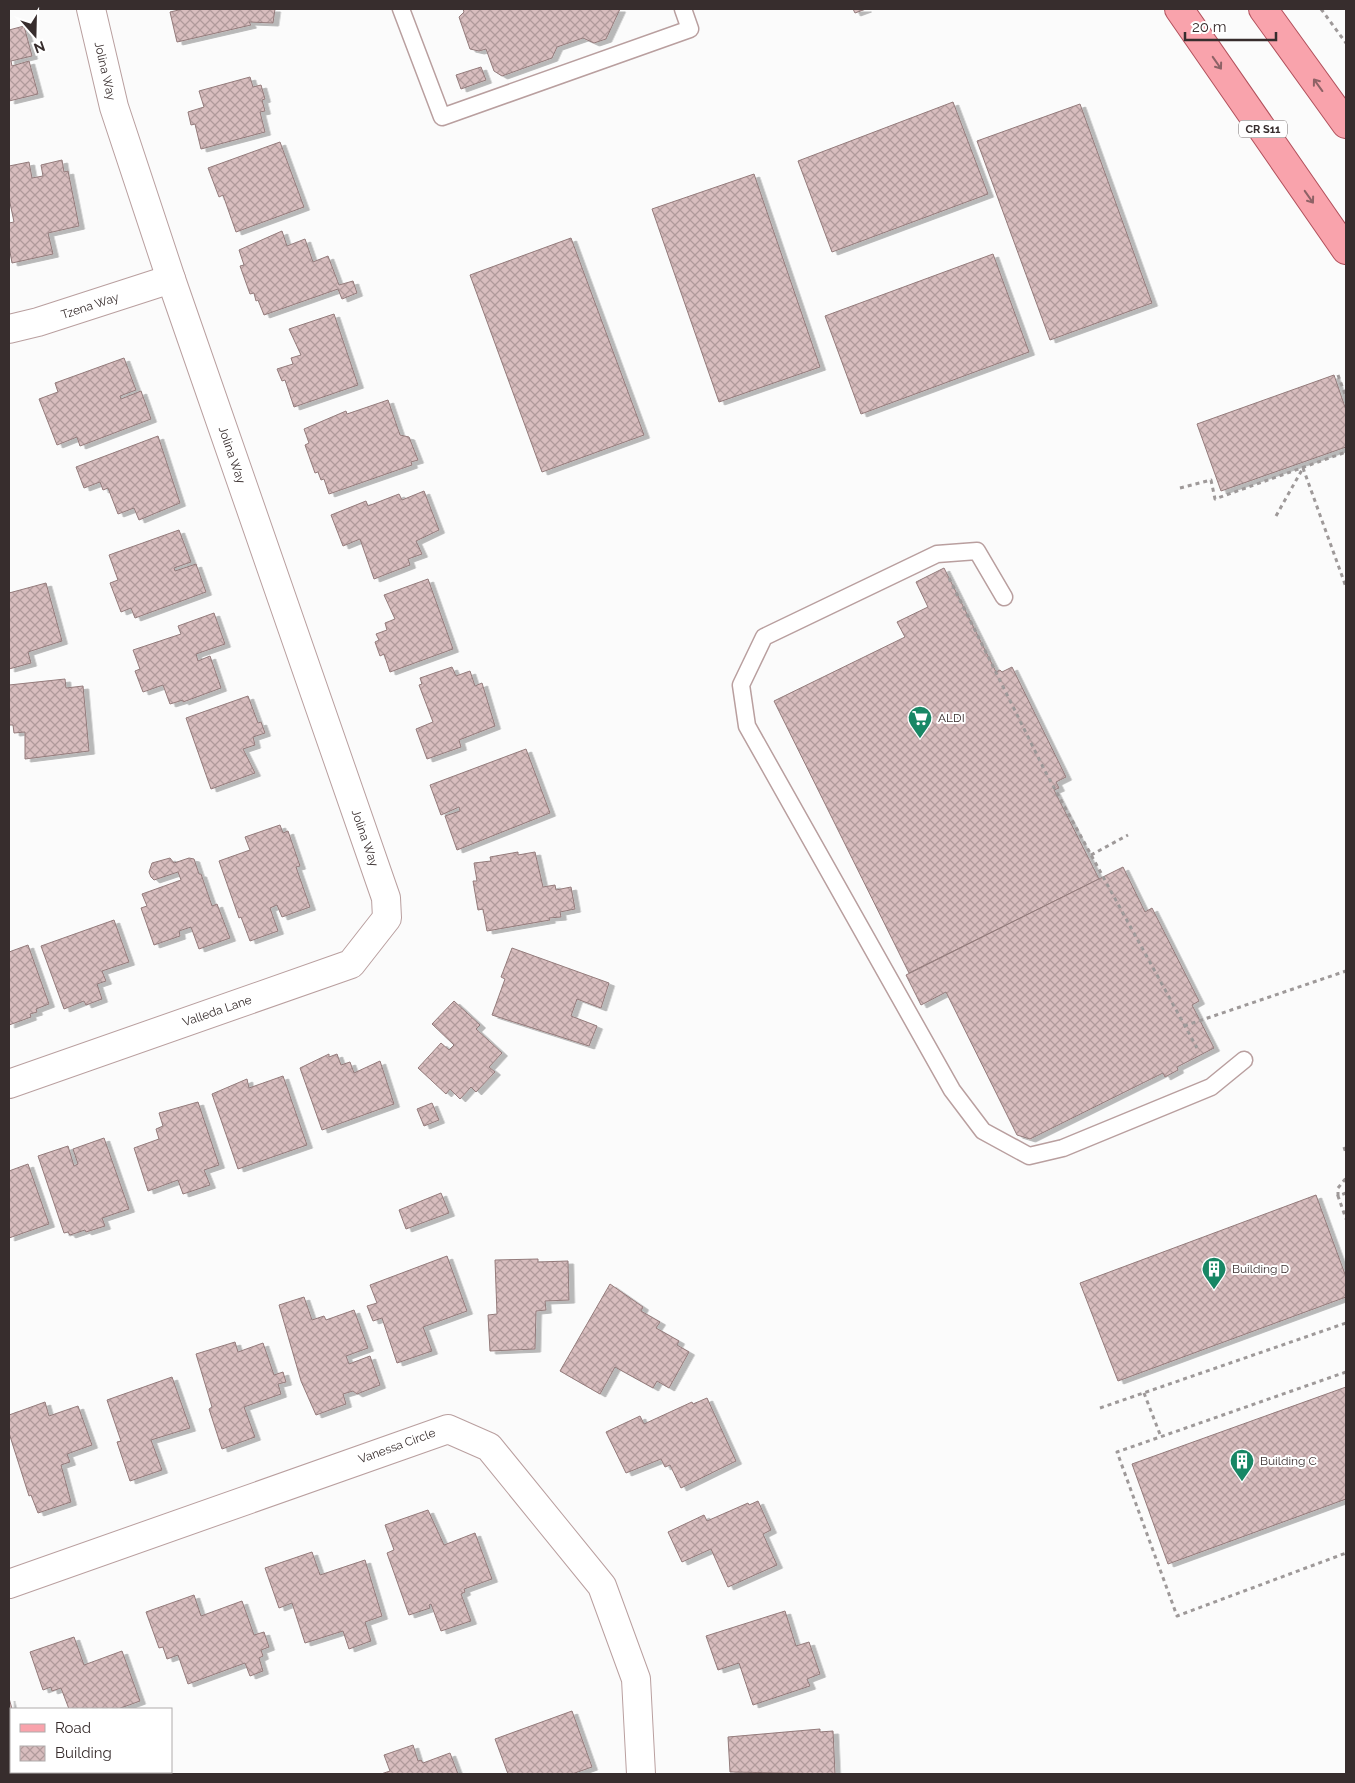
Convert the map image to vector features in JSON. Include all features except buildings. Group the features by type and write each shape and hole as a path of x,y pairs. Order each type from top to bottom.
{"main road":[{"name":"CR S11","path":"1179,9 1346,250"},
{"path":"1263,9 1346,124"}],"street":[{"name":"Jolina Way","path":"90,9 114,107 171,280 386,898"},
{"name":"Tzena Way","path":"9,329 38,322 171,280"},
{"name":"Valleda Lane","path":"9,1084 351,964 387,918 386,898"},
{"name":"Vanessa Circle","path":"9,1584 448,1429 489,1446 602,1586 636,1679 640,1774"}],"lane":[{"path":"401,9 442,117 690,29 684,9"},
{"path":"1004,598 977,552 937,554 764,637 741,685 747,726 952,1090 983,1131 1029,1156 1063,1148 1211,1087 1244,1060"}],"path":[{"path":"1321,9 1346,43"},
{"path":"1338,375 1346,397"},
{"path":"1180,488 1211,480 1215,499 1346,452"},
{"path":"1276,516 1303,468"},
{"path":"1303,468 1346,586"},
{"path":"937,554 1045,771 1197,1048"},
{"path":"1091,855 1128,835"},
{"path":"1184,1026 1346,971"},
{"path":"1344,1147 1346,1153"},
{"path":"1346,1178 1338,1188 1338,1196 1346,1219"},
{"path":"1338,1196 1346,1193"},
{"path":"1100,1408 1346,1323"},
{"path":"1346,1372 1117,1452 1177,1616 1346,1553"},
{"path":"1144,1393 1161,1436"}],"place":[{"name":"ALDI","path":"920,739"},
{"name":"Building D","path":"1214,1290"},
{"name":"Building C","path":"1242,1482"}]}
